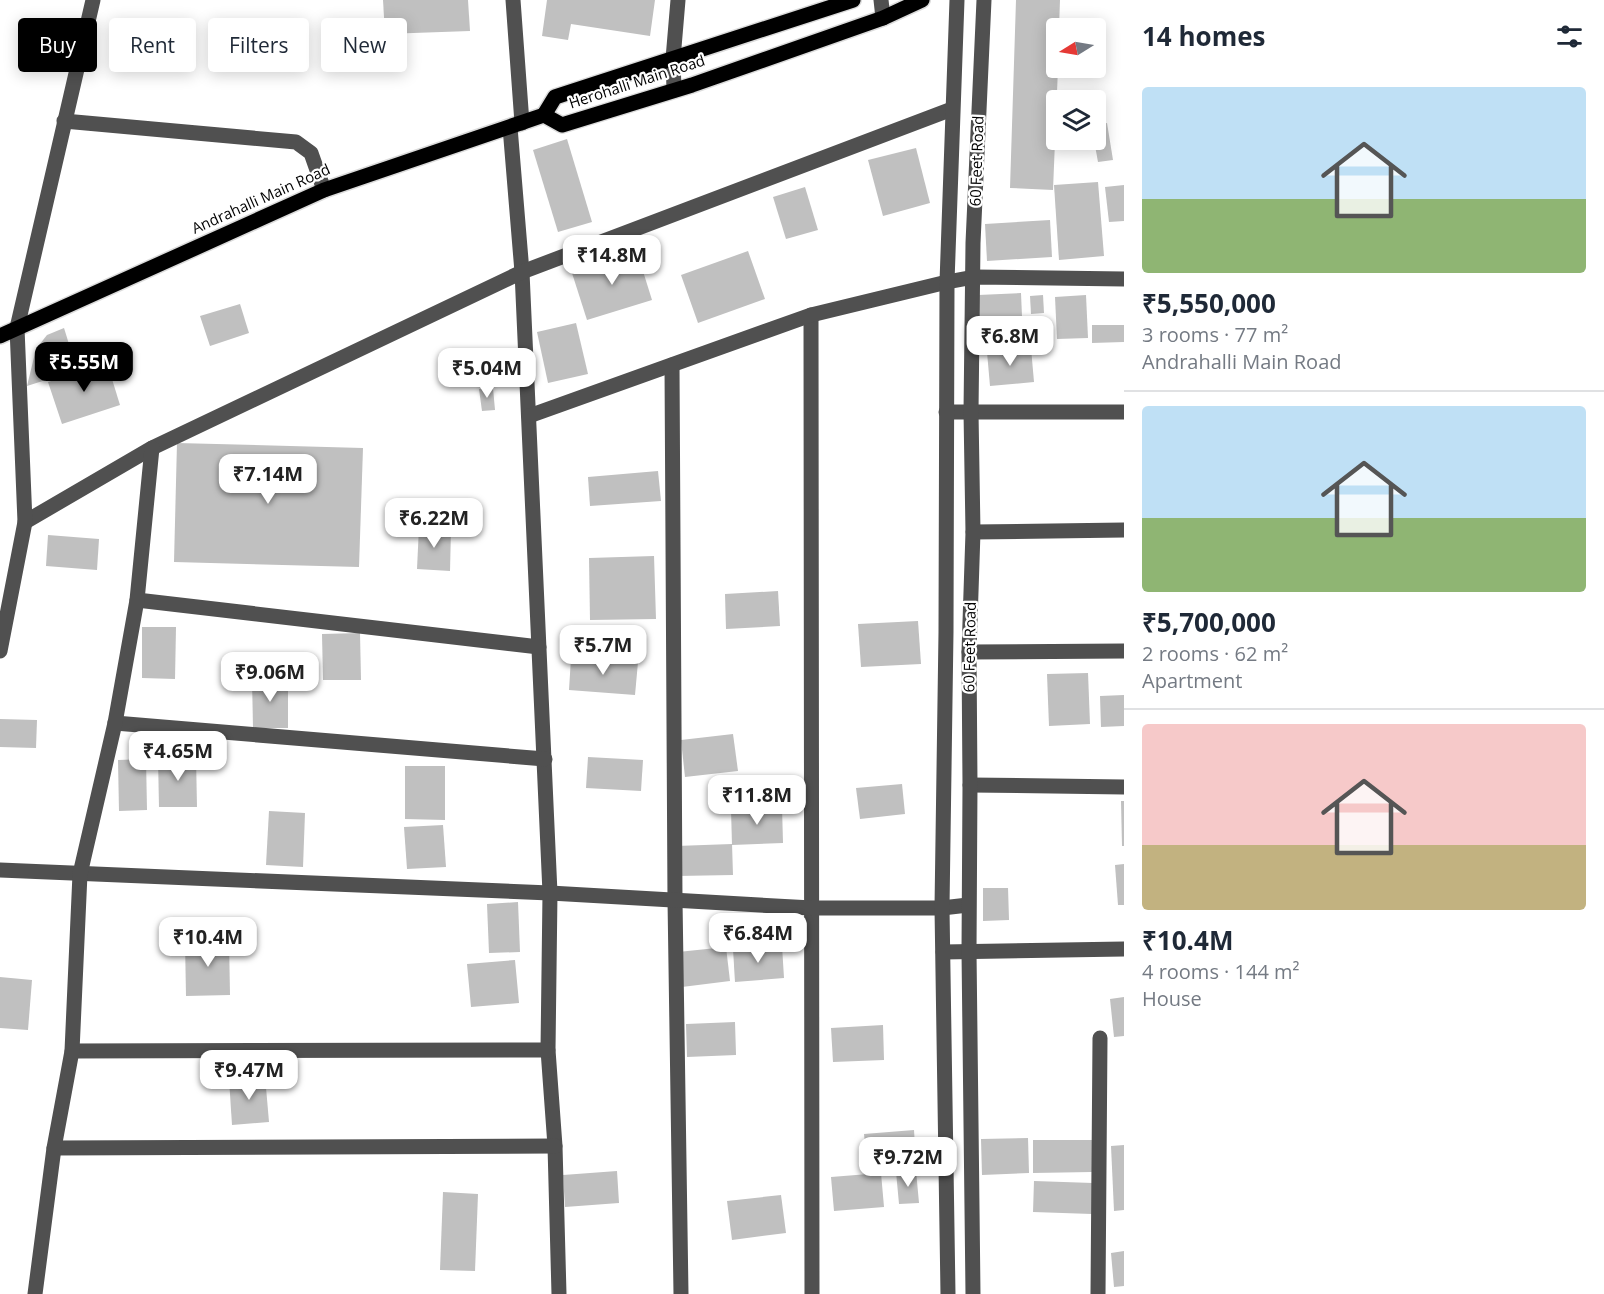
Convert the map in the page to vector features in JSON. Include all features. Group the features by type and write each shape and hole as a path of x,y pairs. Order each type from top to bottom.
{"main road":[{"name":"Herohalli Main Road","path":"853,0 555,97 544,115 562,125 674,90 883,18 922,0"},
{"name":"Andrahalli Main Road","path":"0,336 324,190 544,115"}],"street":[{"path":"0,651 25,522 17,328 93,0"},
{"path":"513,0 522,272 550,894 548,1050 555,1146 559,1294"},
{"path":"674,90 673,59 678,0"},
{"path":"880,0 883,18"},
{"name":"60 Feet Road","path":"948,1294 942,908 946,633 947,282 957,0"},
{"name":"60 Feet Road","path":"974,1294 968,904 969,652 973,532 971,412 973,243 984,0"},
{"path":"25,522 152,448 522,272 952,108"},
{"path":"64,121 296,142 311,153 324,190"},
{"path":"529,416 811,315 947,282 974,277 1124,279"},
{"path":"811,315 812,1294"},
{"path":"672,364 675,900 681,1294"},
{"path":"946,412 1124,412"},
{"path":"35,1294 54,1148 72,1051 80,874 115,723 137,600 152,448"},
{"path":"973,532 1124,530"},
{"path":"137,600 539,647"},
{"path":"969,652 1124,651"},
{"path":"115,723 545,759"},
{"path":"970,785 1124,787"},
{"path":"0,870 812,908 942,908 968,904"},
{"path":"943,952 1124,949"},
{"path":"1098,1294 1100,1038"},
{"path":"72,1051 548,1050"},
{"path":"54,1148 555,1146"}],"building":[{"path":"383,0 468,0 470,31 407,33 407,18 384,18"},
{"path":"547,0 655,0 650,36 571,24 568,40 542,36"},
{"path":"1016,0 1060,0 1059,18 1046,18 1046,78 1058,78 1057,90 1046,90 1046,150 1055,150 1053,190 1010,188"},
{"path":"1106,123 1113,160 1098,162 1096,150 1106,150"},
{"path":"567,139 592,222 558,232 533,150"},
{"path":"916,148 930,203 883,216 868,160"},
{"path":"1098,182 1104,256 1059,260 1054,185"},
{"path":"1124,185 1124,221 1109,222 1105,187"},
{"path":"805,187 818,230 786,239 773,197"},
{"path":"1050,220 1052,257 987,261 985,224"},
{"path":"748,251 765,299 698,323 681,275"},
{"path":"637,252 652,300 587,320 572,273"},
{"path":"1021,293 1023,340 980,341 978,295"},
{"path":"1043,295 1044,313 1031,314 1030,296"},
{"path":"1086,295 1088,338 1057,339 1055,297"},
{"path":"240,304 249,333 210,346 200,316"},
{"path":"576,323 588,374 548,383 537,332"},
{"path":"1092,325 1124,325 1124,342 1092,343"},
{"path":"64,328 77,370 27,386 36,349 47,335"},
{"path":"1031,348 1034,382 990,386 987,352"},
{"path":"107,363 120,405 62,424 48,382"},
{"path":"493,388 495,410 482,411 479,389"},
{"path":"177,443 363,448 359,567 174,562"},
{"path":"658,471 661,501 590,506 588,477"},
{"path":"419,527 451,529 450,571 417,569"},
{"path":"48,535 99,539 97,570 46,566"},
{"path":"654,556 656,619 590,620 589,558"},
{"path":"778,591 780,626 726,629 725,594"},
{"path":"918,621 921,664 861,667 858,624"},
{"path":"142,627 176,627 175,679 142,678"},
{"path":"360,633 361,680 323,680 322,634"},
{"path":"571,658 638,662 635,695 569,690"},
{"path":"1088,673 1090,724 1049,726 1047,674"},
{"path":"252,678 288,678 288,728 253,728"},
{"path":"1124,695 1124,726 1101,727 1100,696"},
{"path":"0,719 37,720 36,748 0,747"},
{"path":"733,734 738,771 685,777 681,740"},
{"path":"158,757 196,757 197,807 159,807"},
{"path":"588,757 643,760 641,791 586,788"},
{"path":"146,759 147,810 119,811 118,760"},
{"path":"405,766 445,766 445,820 405,819"},
{"path":"902,784 905,814 860,819 856,788"},
{"path":"1121,801 1124,801 1124,846 1122,846"},
{"path":"782,807 783,843 732,845 731,809"},
{"path":"269,811 305,813 303,867 266,865"},
{"path":"443,825 446,867 407,869 404,827"},
{"path":"732,844 733,875 677,876 676,846"},
{"path":"1124,864 1124,905 1118,905 1115,865"},
{"path":"983,888 1008,888 1009,920 983,921"},
{"path":"518,902 520,952 489,953 487,904"},
{"path":"229,940 230,995 186,996 185,941"},
{"path":"782,946 784,978 735,982 733,949"},
{"path":"726,947 730,981 682,987 678,952"},
{"path":"515,960 519,1003 471,1007 467,964"},
{"path":"0,977 32,980 28,1030 0,1028"},
{"path":"1124,997 1124,1036 1114,1037 1110,999"},
{"path":"735,1022 736,1055 687,1057 686,1024"},
{"path":"883,1025 884,1060 833,1062 831,1028"},
{"path":"265,1076 269,1122 232,1125 229,1079"},
{"path":"914,1130 916,1161 867,1165 864,1134"},
{"path":"1028,1138 1029,1173 982,1175 981,1139"},
{"path":"1033,1140 1092,1140 1092,1172 1033,1173"},
{"path":"1124,1145 1124,1210 1114,1211 1111,1146"},
{"path":"617,1171 619,1203 565,1207 563,1175"},
{"path":"916,1171 919,1203 899,1204 896,1172"},
{"path":"881,1173 884,1207 834,1211 831,1177"},
{"path":"1034,1181 1093,1183 1092,1214 1033,1212"},
{"path":"443,1192 478,1194 475,1271 440,1270"},
{"path":"781,1195 786,1233 732,1240 727,1201"},
{"path":"1124,1251 1124,1286 1114,1287 1111,1253"}]}
